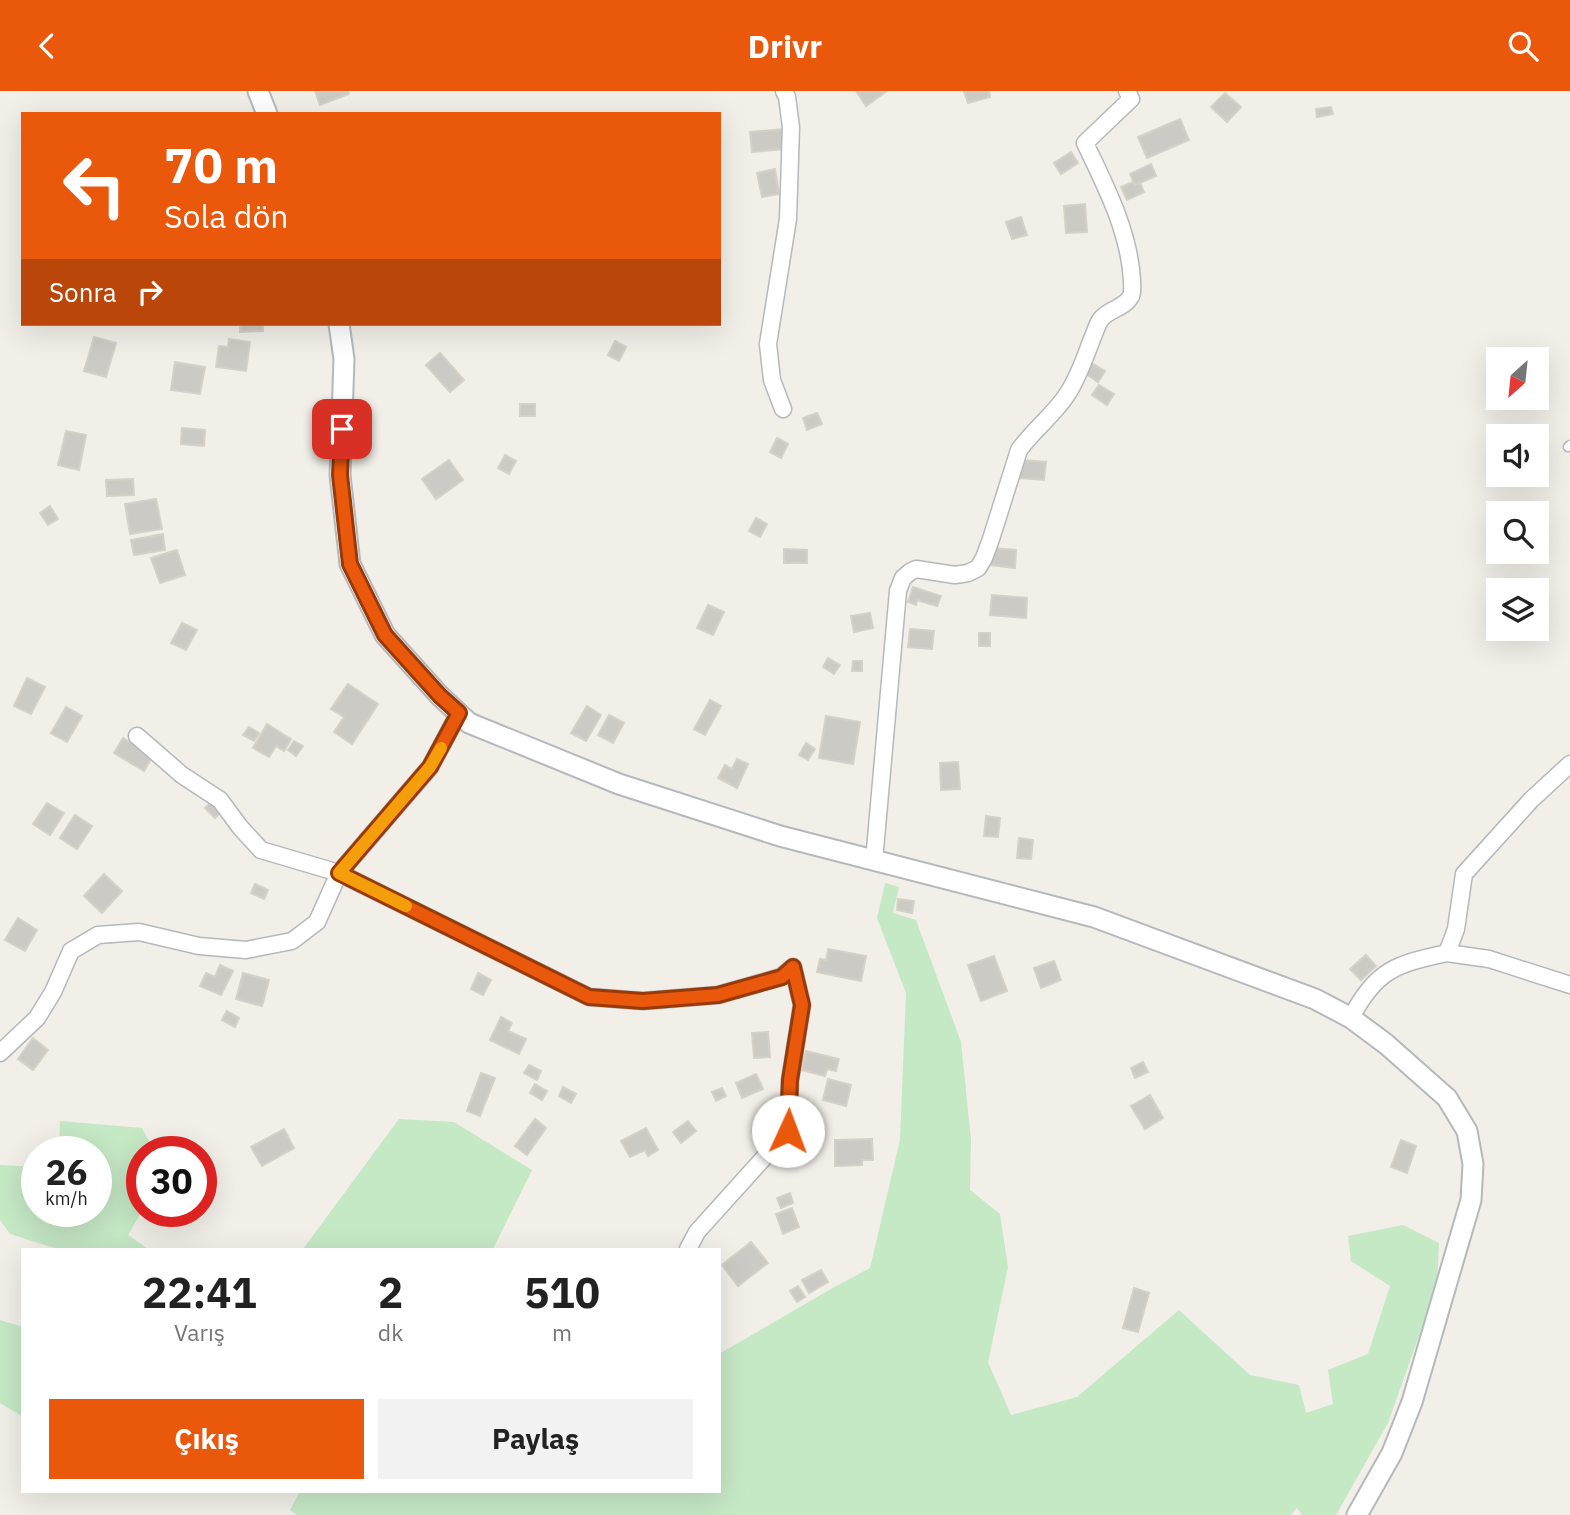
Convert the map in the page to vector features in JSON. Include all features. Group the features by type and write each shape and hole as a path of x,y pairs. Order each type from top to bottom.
{"street":[{"path":"258,91 266,112"},
{"path":"783,409 772,380 768,344 788,219 791,127 784,91"},
{"path":"874,861 893,637 898,591 903,578 916,569 955,575 978,568 992,539 1019,450 1052,415 1069,391 1079,374 1101,319 1126,302 1132,291 1124,235 1112,201 1085,143 1131,99 1127,91"},
{"path":"339,326 344,359 340,475 350,564 385,635 440,696 469,723 619,784 780,836 1094,917 1315,999 1351,1018 1397,1053 1447,1098 1467,1131 1473,1164 1471,1200 1412,1402 1392,1453 1357,1515"},
{"path":"0,1053 37,1018 53,992 71,951 98,935 139,932 199,946 246,950 292,941 317,922 339,873 430,767 459,713"},
{"path":"137,736 183,775 219,800 261,850 339,873 589,997 643,1001 718,995 782,977 793,967 802,1005 790,1080 788,1131 697,1232 689,1248"},
{"path":"1447,953 1456,929 1464,874 1531,800 1570,764"},
{"path":"1351,1018 1382,975 1408,962 1447,953 1489,958 1570,985"}],"green space":[{"path":"885,883 899,887 893,913 916,920 961,1042 971,1140 970,1190 1000,1214 1008,1267 988,1362 1011,1415 1077,1397 1179,1310 1250,1375 1299,1385 1306,1413 1333,1404 1328,1370 1368,1354 1390,1286 1351,1261 1348,1236 1403,1225 1439,1243 1437,1285 1388,1423 1336,1515 1302,1515 1297,1508 1291,1515 297,1515 290,1510 299,1493 721,1493 721,1353 870,1268 900,1140 906,993 877,918"},
{"path":"399,1119 454,1122 532,1170 493,1248 304,1248"},
{"path":"60,1121 142,1128 146,1136 126,1136 126,1227 133,1227 128,1235 147,1248 55,1248 10,1234 0,1220 0,1165 21,1166 21,1227 112,1227 112,1136 60,1136"},
{"path":"0,1320 21,1326 21,1416 0,1403"}],"building":[{"path":"315,91 348,91 349,94 320,105"},
{"path":"856,91 887,91 866,106"},
{"path":"964,91 989,91 990,97 968,103"},
{"path":"1225,93 1241,107 1227,122 1211,107"},
{"path":"1331,107 1333,114 1317,117 1316,109"},
{"path":"1180,119 1189,140 1147,158 1138,137"},
{"path":"783,129 785,149 752,152 750,132"},
{"path":"1071,152 1078,163 1061,174 1054,163"},
{"path":"1151,164 1156,176 1135,185 1130,174"},
{"path":"775,169 779,194 762,197 757,173"},
{"path":"1133,182 1135,185 1140,183 1144,192 1127,200 1121,187"},
{"path":"1085,204 1087,232 1066,233 1064,206"},
{"path":"1021,217 1027,235 1012,239 1006,222"},
{"path":"240,326 263,326 263,331 240,332"},
{"path":"94,337 116,343 106,377 84,371"},
{"path":"229,339 250,342 246,371 216,367 219,346 228,347"},
{"path":"615,341 626,347 619,361 608,355"},
{"path":"440,353 464,380 450,392 426,365"},
{"path":"175,362 205,367 200,394 171,390"},
{"path":"1090,362 1105,371 1098,382 1083,372"},
{"path":"1099,385 1114,394 1107,405 1092,395"},
{"path":"520,404 535,404 535,416 520,416"},
{"path":"817,413 822,424 807,430 803,418"},
{"path":"182,428 205,430 204,446 181,444"},
{"path":"66,431 86,435 79,470 58,465"},
{"path":"777,438 788,444 781,458 770,452"},
{"path":"505,455 516,461 509,474 498,468"},
{"path":"449,460 463,480 436,499 422,479"},
{"path":"1022,460 1046,462 1044,480 1020,478"},
{"path":"133,479 134,495 107,496 106,480"},
{"path":"156,499 162,529 130,534 125,504"},
{"path":"50,506 58,519 48,525 40,513"},
{"path":"756,518 767,524 760,537 749,531"},
{"path":"163,534 165,550 134,555 131,540"},
{"path":"992,548 1016,550 1015,568 991,565"},
{"path":"784,549 807,550 807,563 784,563"},
{"path":"177,550 185,575 160,583 151,558"},
{"path":"913,587 941,596 937,606 917,600 916,605 908,602"},
{"path":"992,595 1027,598 1026,618 990,615"},
{"path":"708,605 724,612 713,635 697,628"},
{"path":"870,613 873,628 854,632 851,616"},
{"path":"182,623 197,630 186,650 171,643"},
{"path":"910,629 934,631 932,649 908,647"},
{"path":"979,633 990,633 990,646 979,646"},
{"path":"828,658 840,665 834,674 823,667"},
{"path":"853,661 862,661 862,671 852,671"},
{"path":"27,678 45,687 31,714 14,706"},
{"path":"348,684 378,704 352,744 334,732 344,717 331,709"},
{"path":"710,700 721,706 705,735 694,729"},
{"path":"587,706 601,715 586,741 571,733"},
{"path":"66,707 82,716 67,742 51,733"},
{"path":"609,715 624,723 613,743 598,735"},
{"path":"826,716 860,722 853,764 819,758"},
{"path":"267,724 291,739 284,751 276,746 269,757 253,748"},
{"path":"249,727 259,733 254,741 243,735"},
{"path":"123,738 153,756 144,771 114,753"},
{"path":"294,741 303,746 296,756 288,750"},
{"path":"806,743 815,749 808,760 799,755"},
{"path":"737,759 748,764 737,788 718,778 725,765 732,769"},
{"path":"958,762 960,789 941,790 940,763"},
{"path":"212,801 222,811 215,818 205,808"},
{"path":"47,803 64,813 50,835 33,824"},
{"path":"75,815 92,826 77,849 60,838"},
{"path":"986,816 1000,818 998,837 984,836"},
{"path":"1019,838 1033,840 1031,859 1017,858"},
{"path":"104,874 122,891 102,913 84,896"},
{"path":"255,884 268,890 264,899 251,893"},
{"path":"898,899 914,901 912,913 897,910"},
{"path":"18,918 37,930 25,951 5,940"},
{"path":"828,949 866,956 861,981 817,972 820,959 826,960"},
{"path":"1366,955 1376,966 1361,980 1350,969"},
{"path":"994,956 1007,991 981,1001 968,965"},
{"path":"1054,961 1061,980 1041,988 1034,968"},
{"path":"220,965 233,971 221,995 200,986 206,973 215,977"},
{"path":"243,973 269,980 262,1006 236,999"},
{"path":"478,973 491,980 483,995 471,989"},
{"path":"227,1011 239,1018 235,1027 222,1020"},
{"path":"501,1017 512,1023 508,1031 526,1039 519,1054 490,1040"},
{"path":"768,1032 770,1057 754,1058 752,1033"},
{"path":"33,1038 48,1050 33,1070 18,1059"},
{"path":"806,1051 839,1059 836,1071 827,1069 825,1076 801,1070"},
{"path":"1143,1062 1148,1072 1135,1078 1131,1068"},
{"path":"529,1065 541,1071 537,1080 524,1073"},
{"path":"481,1073 495,1078 480,1116 467,1111"},
{"path":"756,1074 763,1089 742,1098 736,1083"},
{"path":"828,1079 851,1085 846,1106 823,1100"},
{"path":"535,1084 547,1091 542,1100 530,1093"},
{"path":"563,1087 576,1094 571,1103 559,1096"},
{"path":"722,1088 726,1096 716,1101 712,1092"},
{"path":"1150,1095 1163,1118 1145,1129 1131,1106"},
{"path":"535,1119 546,1128 527,1155 515,1146"},
{"path":"688,1121 696,1131 681,1143 673,1132"},
{"path":"646,1128 658,1150 648,1156 645,1150 630,1157 621,1141"},
{"path":"284,1129 294,1148 262,1166 251,1147"},
{"path":"872,1139 873,1160 862,1160 862,1165 835,1166 835,1140"},
{"path":"1401,1140 1416,1146 1407,1173 1391,1167"},
{"path":"790,1193 793,1203 781,1208 777,1198"},
{"path":"792,1208 799,1227 783,1234 776,1214"},
{"path":"751,1242 768,1263 738,1286 722,1265"},
{"path":"821,1270 828,1282 809,1293 802,1280"},
{"path":"798,1286 805,1297 797,1302 790,1291"},
{"path":"1134,1288 1149,1293 1138,1332 1123,1328"}],"slow traffic":[{"path":"406,906 339,873 430,767 441,748"}],"route":[{"path":"342,429 340,475 350,564 385,635 459,713 430,767 339,873 589,997 643,1001 718,995 782,977 793,967 802,1005 790,1080 788,1131"}]}
